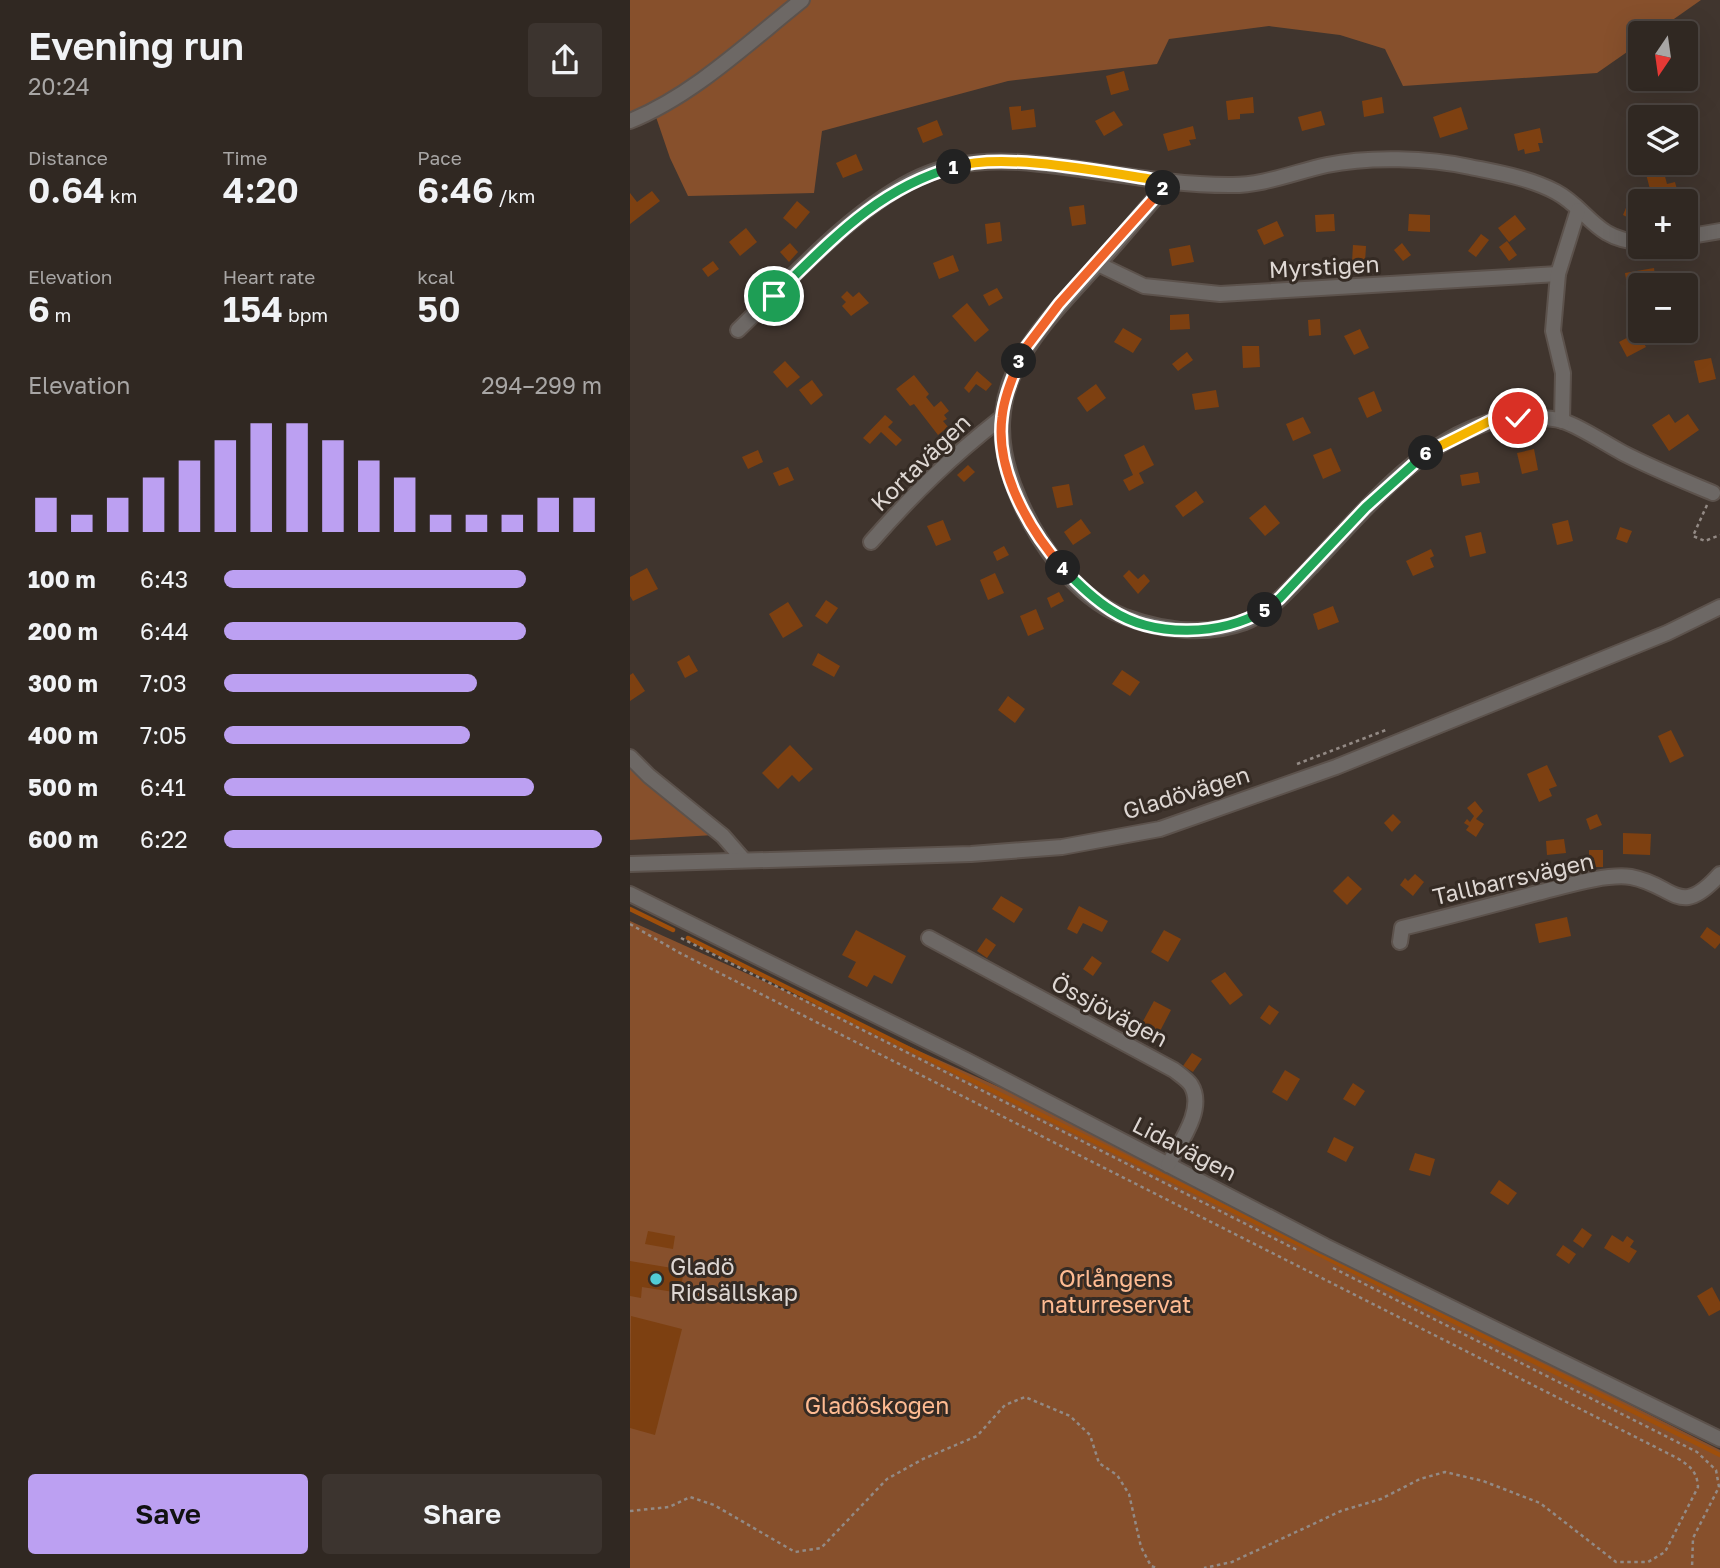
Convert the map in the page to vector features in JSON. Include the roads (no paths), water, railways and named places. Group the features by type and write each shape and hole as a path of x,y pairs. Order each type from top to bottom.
{"street":[{"path":"630,121 666,103 694,84 802,0"},
{"path":"738,330 872,205 921,176 965,163 1017,162 1169,182 1232,186 1282,177 1330,164 1400,159 1466,166 1537,182 1560,193 1593,226 1611,235 1628,239"},
{"path":"1169,182 1098,264 1059,304 1024,350 1007,391 1001,418 1002,447 1020,504 1048,551 1086,593 1113,612 1147,625 1203,631 1245,621 1280,598 1366,507 1427,451 1490,421 1524,418 1562,421 1653,468 1713,493"},
{"path":"1562,421 1563,373 1553,331 1558,274 1578,210"},
{"path":"1698,235 1720,231"},
{"name":"Myrstigen","path":"1098,264 1144,286 1220,294 1558,274"},
{"name":"Kortavägen","path":"871,542 949,459 1001,418"},
{"name":"Gladövägen","path":"630,864 984,853 1062,847 1160,829 1336,766 1667,634 1720,607"},
{"path":"630,757 659,785 723,836 743,859"},
{"name":"Tallbarrsvägen","path":"1400,942 1402,929 1588,880 1631,877 1679,897 1694,897 1705,891 1720,874"},
{"name":"Lidavägen","path":"630,894 966,1060 1325,1246 1720,1439"},
{"name":"Össjövägen","path":"929,938 1174,1070 1191,1085 1195,1101 1193,1118 1168,1165"}],"waterway":[{"path":"630,909 673,930"},
{"path":"688,938 1720,1455"}],"place":[{"name":"Gladö Ridsällskap","path":"656,1279"}],"park label":[{"name":"Orlångens naturreservat","path":"1116,1291"},
{"name":"Gladöskogen","path":"877,1405"}]}
